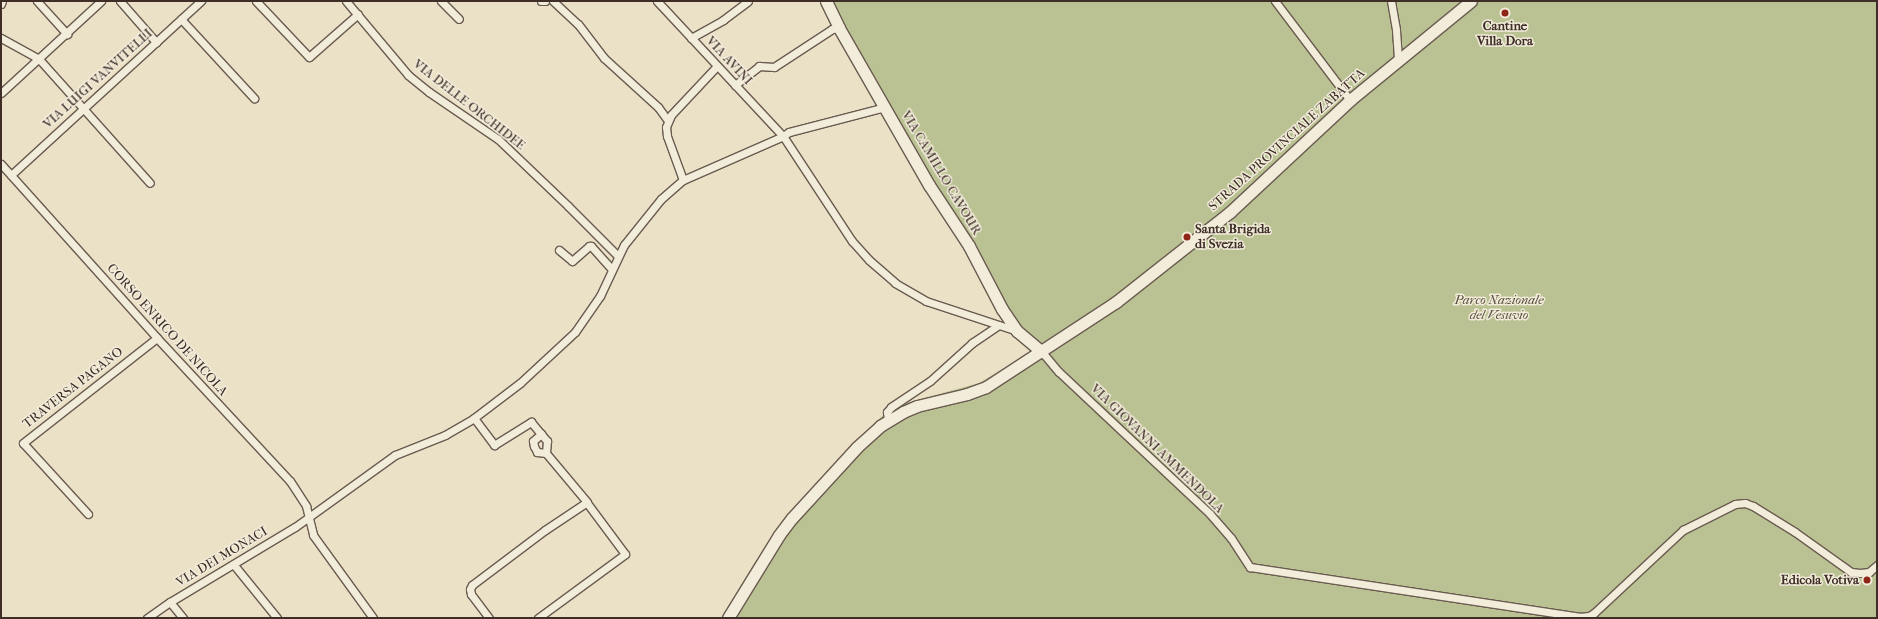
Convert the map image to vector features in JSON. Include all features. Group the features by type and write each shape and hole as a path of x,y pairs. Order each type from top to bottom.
{"street":[{"path":"37,1 67,34"},
{"path":"1,93 102,1"},
{"path":"120,1 156,42"},
{"name":"VIA LUIGI VANVITELLI","path":"10,175 201,1"},
{"path":"256,1 308,57 358,14"},
{"name":"VIA DELLE ORCHIDEE","path":"346,1 411,78 498,139 618,256"},
{"path":"441,1 459,19"},
{"path":"553,1 578,24 604,58 658,107 668,121"},
{"name":"VIA AVINI","path":"657,1 783,136 852,241 875,265 895,283 926,301 1017,331"},
{"path":"691,38 723,20 748,1"},
{"name":"VIA CAMILLO CAVOUR","path":"826,1 839,28 929,185 969,246 1002,309 1017,331 1042,352"},
{"path":"1275,1 1350,100"},
{"path":"1391,1 1396,30 1398,59"},
{"name":"STRADA PROVINCIALE ZABATTA","path":"728,618 778,535 857,447 888,420 918,406 966,394 986,387 1042,352 1116,302 1230,212 1350,100 1470,1"},
{"path":"181,19 254,98"},
{"path":"735,85 759,66 774,67 832,29 839,28"},
{"path":"1,38 39,59 150,183"},
{"path":"683,180 667,136 668,121 671,115 717,66"},
{"name":"VIA DEI MONACI","path":"147,618 170,602 234,565 295,527 395,455 445,435 474,418 520,383 575,332 600,296 618,256 628,240 661,199 683,180 789,132 885,107"},
{"name":"CORSO ENRICO DE NICOLA","path":"1,164 157,338 290,481 298,493 309,516 313,535 320,547 373,618"},
{"path":"559,250 572,262 589,246 591,246 612,269"},
{"path":"888,420 887,412 891,407 930,381 972,343 999,325"},
{"name":"TRAVERSA PAGANO","path":"88,514 23,443 157,338"},
{"name":"VIA GIOVANNI AMMENDOLA","path":"1042,352 1059,372 1210,514 1231,538 1250,567 1579,616 1594,614 1683,530 1734,504 1745,503 1753,506 1795,532 1851,572 1868,572 1877,565"},
{"path":"474,418 494,445 532,422 547,441 546,453"},
{"path":"489,618 470,593 472,585 545,530 587,502 546,453 537,452 533,441 541,434"},
{"path":"538,618 625,554 587,503"},
{"path":"234,565 277,618"},
{"path":"170,602 183,618"}],"green space":[{"name":"Parco Nazionale del Vesuvio","path":"825,1 1877,1 1877,618 721,618 755,562 803,500 851,447 891,407 979,383 1033,351"}],"place":[{"name":"Cantine Villa Dora","path":"1505,13"},
{"name":"Santa Brigida di Svezia","path":"1187,237"},
{"name":"Edicola Votiva","path":"1867,580"}]}
